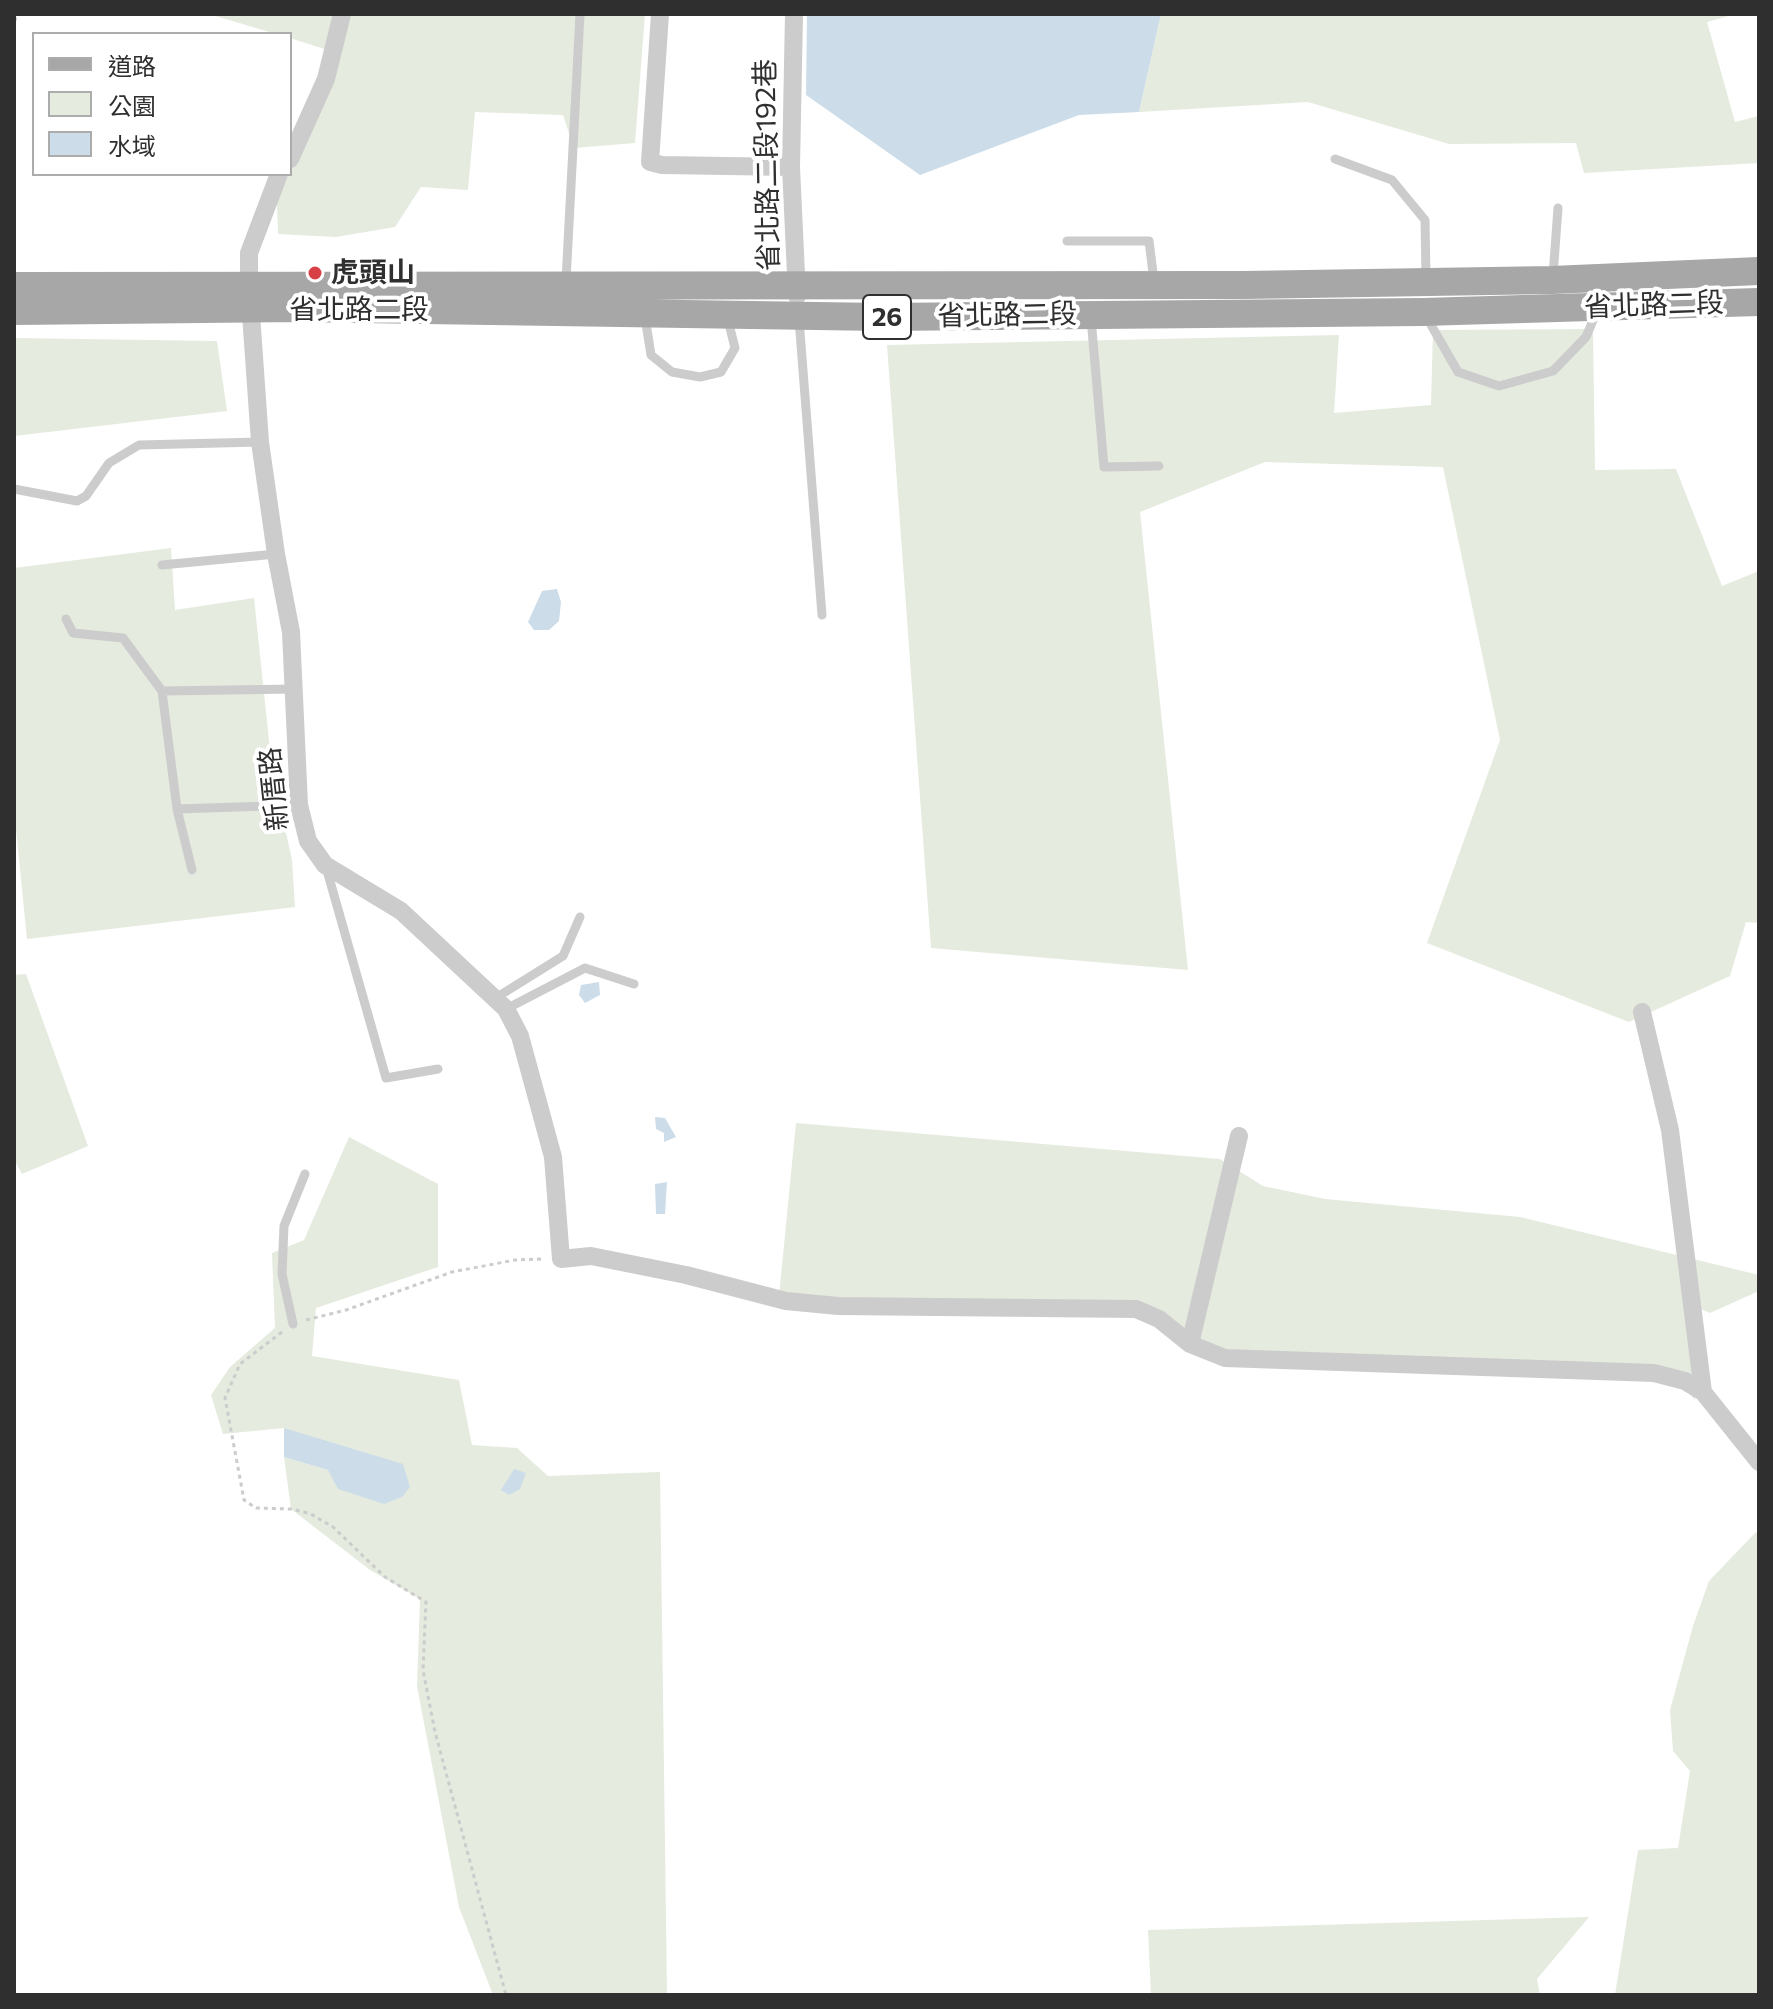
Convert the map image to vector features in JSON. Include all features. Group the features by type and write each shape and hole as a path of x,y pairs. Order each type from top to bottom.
{"main road":[{"name":"省北路二段","path":"14,311 566,285 1426,282 1759,271"},
{"name":"省北路二段","path":"14,286 644,313 799,315 1423,312 1759,302"}],"street":[{"path":"292,155 326,79 342,14"},
{"path":"660,14 650,162 791,167"},
{"name":"省北路二段192巷","path":"794,14 791,167 799,315"},
{"name":"新厝路","path":"278,176 249,253 251,298 260,442 291,632 299,805 308,841 325,865 401,911 500,1004 520,1036 553,1157 561,1259"},
{"path":"1642,1012 1670,1130 1703,1392"},
{"path":"1190,1344 1239,1136"},
{"path":"561,1259 591,1256 686,1275 786,1301 838,1306 1136,1309 1159,1319 1190,1344 1225,1358 1654,1373 1685,1381 1703,1392 1759,1462"}],"lane":[{"path":"566,285 580,14"},
{"path":"1335,159 1392,180 1425,220 1426,282"},
{"path":"1552,280 1558,208"},
{"path":"1067,241 1149,241 1154,284"},
{"path":"1423,312 1458,372 1499,386 1553,371 1586,337 1598,307"},
{"path":"644,313 651,355 672,372 700,377 721,372 735,348 726,313"},
{"path":"1091,314 1104,467 1159,466"},
{"path":"799,315 822,615"},
{"path":"14,489 77,501 86,496 109,463 139,445 260,442"},
{"path":"162,565 276,554"},
{"path":"66,619 73,633 123,638 162,691 177,809 192,870"},
{"path":"162,691 295,689"},
{"path":"177,809 299,805"},
{"path":"325,865 386,1078 438,1069"},
{"path":"500,1004 563,956 580,917"},
{"path":"500,1004 585,968 634,984"},
{"path":"293,1324 282,1274 284,1226 305,1174"}],"path":[{"path":"14,29 16,14"},
{"path":"506,1995 435,1732 423,1670 426,1602 385,1577 333,1527 311,1514 292,1509 256,1508 244,1500 225,1398 240,1364 293,1324 346,1310 452,1272 515,1260 561,1259"}],"green space":[{"path":"209,14 645,14 635,143 574,148 563,115 475,112 468,190 421,187 395,227 336,237 278,234 277,201 288,176 292,176 292,166 337,53 292,39 292,32 269,32"},
{"path":"1161,14 1735,14 1707,22 1735,122 1759,116 1759,163 1584,173 1576,143 1449,144 1308,102 1139,112"},
{"path":"1593,329 1595,470 1676,469 1722,586 1759,571 1759,923 1746,922 1730,976 1629,1022 1427,943 1500,740 1443,467 1265,462 1140,512 1188,970 931,948 887,345 1339,335 1334,413 1431,405 1433,330"},
{"path":"14,338 217,341 227,411 14,436"},
{"path":"171,548 175,610 254,598 272,769 292,860 295,907 27,939 14,809 14,568"},
{"path":"26,974 88,1146 22,1174 14,1159 14,975"},
{"path":"796,1123 1220,1159 1263,1186 1325,1199 1520,1217 1759,1275 1759,1291 1710,1313 1687,1303 1695,1400 1676,1379 1211,1351 1147,1313 779,1296"},
{"path":"349,1137 438,1184 438,1267 316,1308 312,1356 459,1380 472,1445 517,1448 548,1476 660,1472 667,1995 493,1995 459,1907 417,1686 420,1599 370,1570 291,1509 284,1457 328,1470 384,1504 284,1428 223,1434 211,1395 230,1367 275,1328 272,1253 304,1240"},
{"path":"1756,1532 1759,1538 1759,1995 1615,1995 1638,1850 1678,1848 1690,1771 1673,1751 1670,1710 1693,1626 1709,1581"},
{"path":"1589,1917 1537,1979 1540,1995 1151,1995 1148,1930"}],"water":[{"path":"807,14 1161,14 1139,112 1079,115 920,175 806,95"},
{"path":"557,589 561,602 559,621 549,630 534,630 528,622 542,591"},
{"path":"599,982 600,995 585,1003 579,995 581,985"},
{"path":"655,1117 665,1118 676,1137 664,1142 664,1133 656,1129"},
{"path":"667,1182 665,1214 656,1214 655,1184"},
{"path":"284,1428 403,1464 410,1487 402,1497 384,1504 338,1489 328,1470 284,1457"},
{"path":"514,1469 526,1473 520,1489 509,1495 501,1490"}],"place":[{"name":"虎頭山","path":"315,273"}]}
